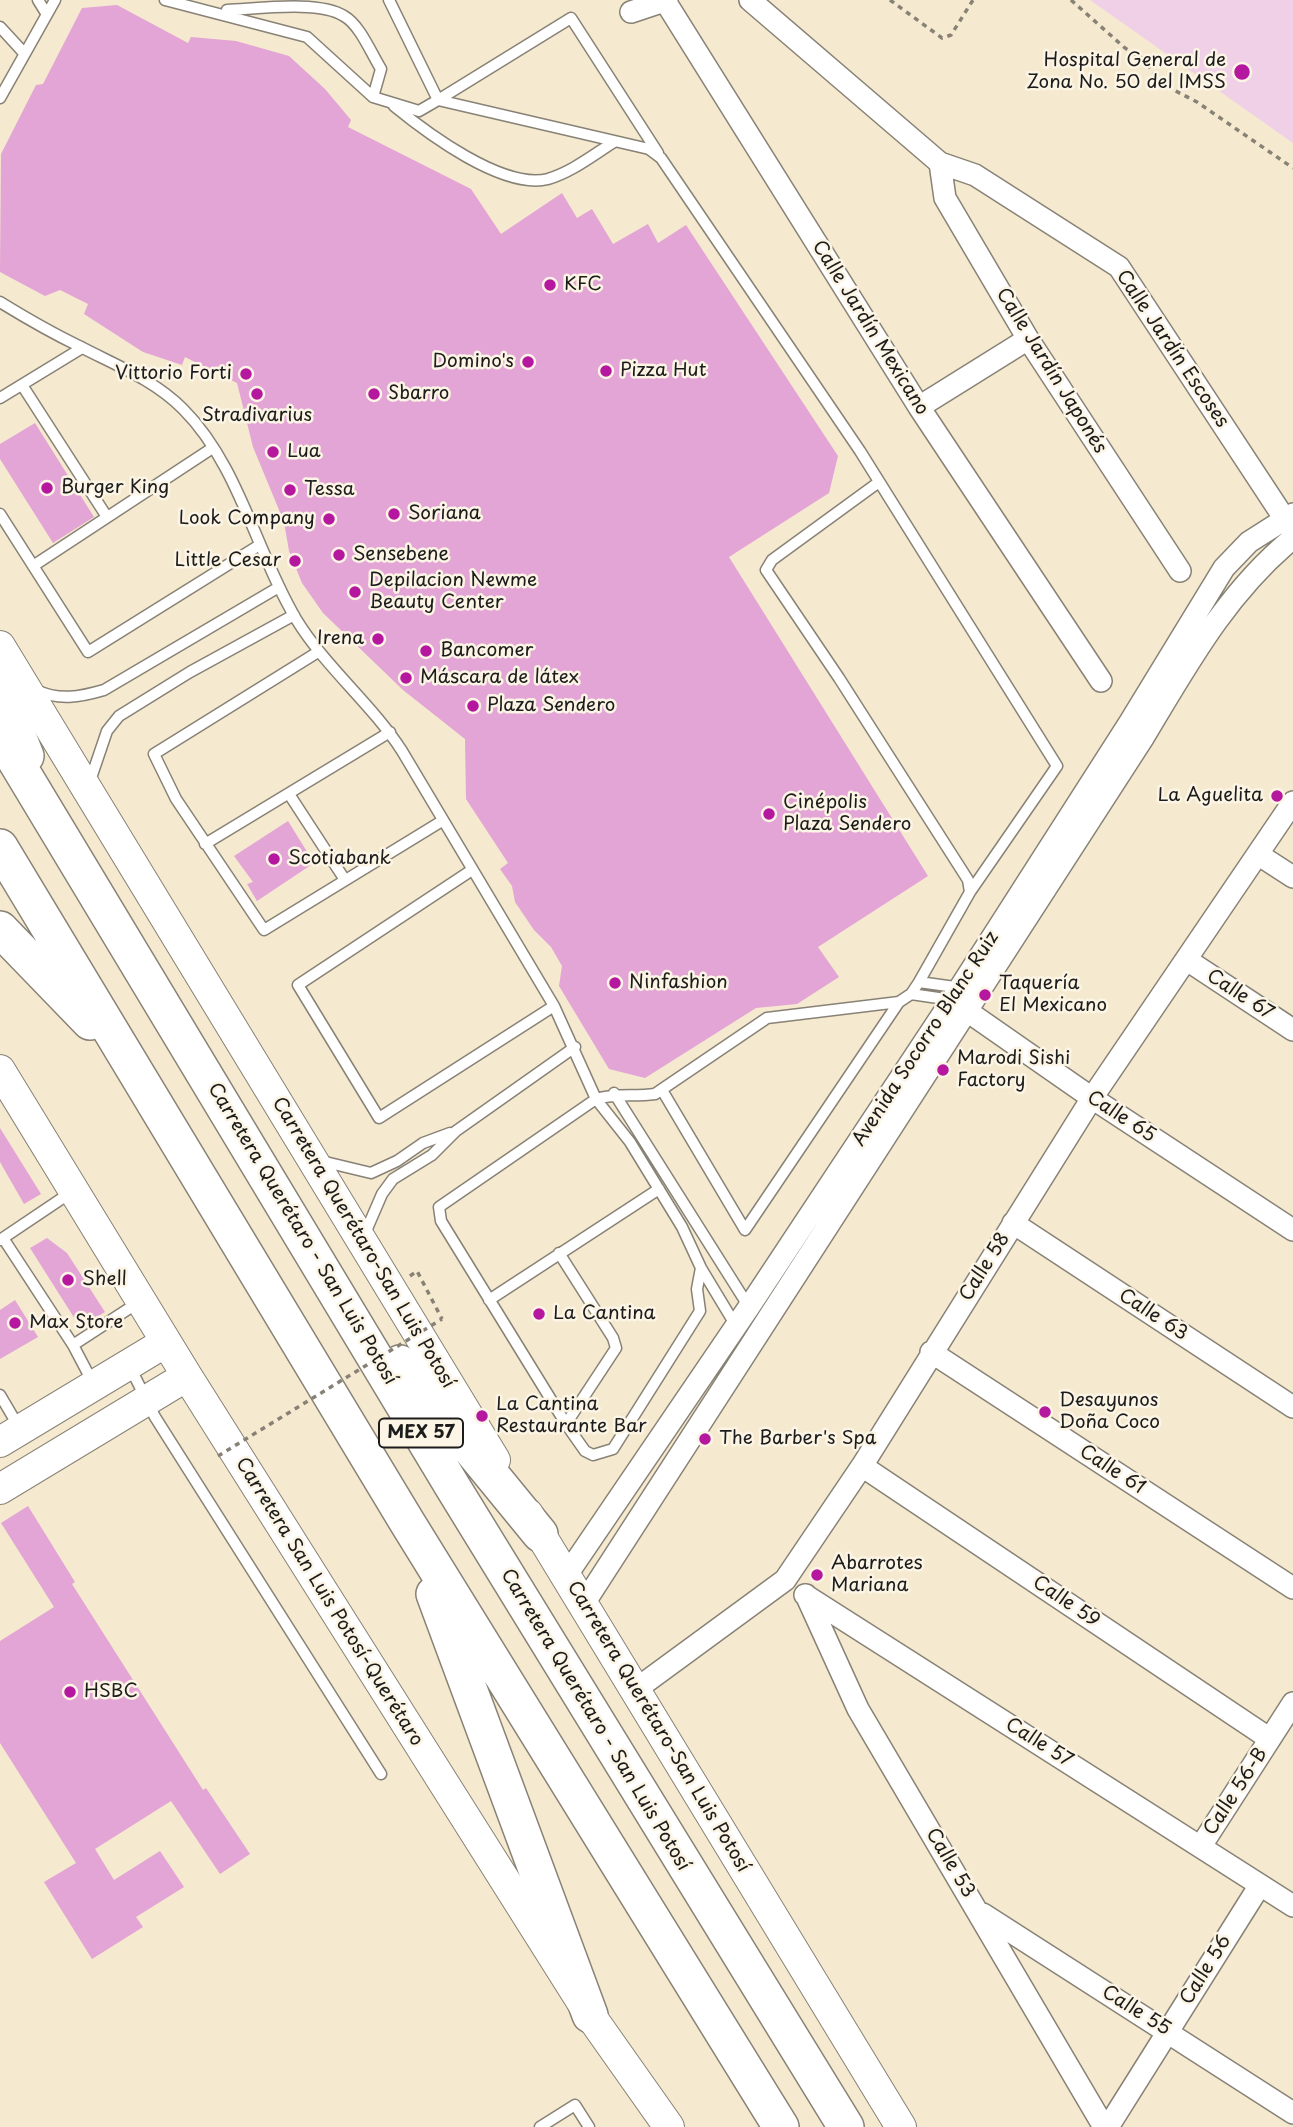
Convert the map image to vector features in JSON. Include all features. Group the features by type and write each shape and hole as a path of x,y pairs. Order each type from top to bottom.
{"highway":[{"path":"9,683 48,811"},
{"name":"Carretera Querétaro - San Luis Potosí","path":"0,735 461,1501 846,2127"},
{"name":"MEX 57","path":"0,847 407,1522 781,2127"},
{"path":"0,929 134,1068"},
{"path":"328,1276 540,1534"},
{"path":"407,1522 590,2015"}],"main road":[{"name":"Carretera Querétaro-San Luis Potosí","path":"0,646 9,683 88,790 901,2127"},
{"name":"Carretera San Luis Potosí-Querétaro","path":"6,1085 590,2015 669,2127"},
{"path":"10,1435 166,1342"},
{"path":"3,1480 187,1376"}],"street":[{"name":"Calle Jardín Escoses","path":"750,0 940,163 975,175 1119,267 1291,526"},
{"name":"Calle Jardín Mexicano","path":"631,12 666,1 919,407 1101,681"},
{"name":"Calle Jardín Japonés","path":"940,163 945,198 1028,339 1180,572"},
{"path":"919,407 1028,339"},
{"name":"Avenida Socorro Blanc Ruiz","path":"583,1605 964,999 1137,730 1209,611 1224,568 1249,542 1291,526"},
{"name":"Calle 58","path":"635,1690 785,1580 862,1466 1092,1098 1293,802"},
{"path":"1259,855 1293,877"},
{"name":"Calle 67","path":"1187,960 1293,1030"},
{"name":"Avenida Socorro Blanc Ruiz","path":"566,1576 964,999"},
{"name":"Calle 65","path":"964,999 1092,1098 1293,1230"},
{"name":"Calle 63","path":"1013,1223 1293,1407"},
{"name":"Calle 61","path":"931,1353 1293,1588"},
{"name":"Calle 59","path":"862,1466 1270,1739"},
{"path":"616,1503 618,1513 624,1518 638,1518"},
{"name":"Calle 57","path":"785,1580 1293,1906"},
{"name":"Calle 53","path":"806,1595 858,1709 1106,2127"},
{"name":"Calle 56-B","path":"1201,1846 1293,1703"},
{"name":"Calle 56","path":"1106,2127 1260,1885"},
{"name":"Calle 55","path":"978,1911 1293,2113"}],"lane":[{"path":"38,0 46,13"},
{"path":"0,98 55,0"},
{"path":"165,0 185,7 213,10 326,8 344,15 381,69 373,97"},
{"path":"389,0 438,100"},
{"path":"213,10 307,37 373,97 419,111 571,18 661,158 879,482 1057,766 970,892 911,994 899,1002 745,1230 662,1090"},
{"path":"0,27 24,53"},
{"path":"438,100 649,149 661,158"},
{"path":"389,102 453,150 520,178 545,180 564,173 614,142"},
{"path":"0,302 82,348 134,373 164,392 184,410 226,472 258,546 294,615 318,652 381,718 390,732 554,1006 575,1047 596,1099 630,1142 659,1189 736,1327"},
{"path":"0,398 82,348"},
{"path":"22,384 107,517"},
{"path":"33,566 211,449"},
{"path":"879,482 772,560 766,570 873,730 968,880 970,892"},
{"path":"0,514 88,652 258,546"},
{"path":"9,683 57,697 80,697 104,690 279,587"},
{"path":"88,790 107,731 119,716 190,672 294,615"},
{"path":"318,652 154,754 176,799 264,930 442,821"},
{"path":"205,844 390,732"},
{"path":"289,794 345,880"},
{"path":"472,870 298,985 350,1074 379,1118 554,1006"},
{"path":"919,982 964,999"},
{"path":"911,994 964,999"},
{"path":"701,1268 697,1289 699,1311 613,1449 593,1455 585,1451 566,1424 489,1300 440,1221 439,1207 596,1099 614,1093 633,1097 655,1094 767,1018 899,1002"},
{"path":"362,1241 374,1219 382,1194 393,1179 432,1155 456,1131 575,1047"},
{"path":"614,1093 749,1307"},
{"path":"312,1159 341,1163 371,1173 423,1143 456,1131"},
{"path":"489,1300 659,1189"},
{"path":"74,1191 2,1239 73,1345 94,1385"},
{"path":"559,1254 614,1338 616,1348 566,1424"},
{"path":"73,1345 141,1300"},
{"path":"129,1364 147,1401 381,1774"},
{"path":"0,1395 10,1435"},
{"path":"540,2127 575,2105 589,2127"}],"path":[{"path":"890,0 942,38 951,35 974,0"},
{"path":"1071,0 1125,48 1142,58 1164,85 1197,102 1293,168"},
{"path":"218,1456 442,1319"}],"shaded area":[{"name":"Hospital General de Zona No. 50 del IMSS","path":"1090,0 1293,0 1293,143"}],"building":[{"path":"117,5 188,43 191,37 236,41 289,56 325,89 351,120 348,127 471,189 501,234 562,193 577,218 592,209 613,244 648,224 658,243 686,225 838,456 829,493 729,557 928,876 818,947 839,977 797,1004 756,1008 645,1078 609,1069 559,986 562,966 551,947 534,930 515,902 512,886 500,869 508,863 466,799 465,739 403,690 323,613 302,583 289,551 284,522 253,447 237,383 185,357 182,365 143,352 84,314 88,304 60,290 45,296 0,272 1,154 36,85 43,84 82,8"},
{"name":"Burger King","path":"35,423 94,517 53,543 0,459 0,444"},
{"name":"Scotiabank","path":"288,821 314,863 257,901 247,884 253,882 234,856"},
{"path":"0,1128 41,1194 24,1204 0,1162"},
{"name":"Shell","path":"47,1238 67,1253 105,1312 80,1327 30,1248"},
{"name":"Max Store","path":"15,1300 38,1337 0,1359 0,1310"},
{"name":"HSBC","path":"28,1506 75,1582 72,1584 203,1790 206,1788 250,1854 220,1874 171,1801 95,1849 114,1880 160,1851 184,1887 136,1917 143,1927 92,1959 44,1882 76,1863 0,1743 0,1641 54,1607 1,1523"}],"place":[{"name":"Hospital General de Zona No. 50 del IMSS","path":"1242,72"},
{"name":"KFC","path":"550,285"},
{"name":"Domino's","path":"528,362"},
{"name":"Pizza Hut","path":"606,371"},
{"name":"Vittorio Forti","path":"246,374"},
{"name":"Stradivarius","path":"257,394"},
{"name":"Sbarro","path":"374,394"},
{"name":"Lua","path":"273,452"},
{"name":"Burger King","path":"47,488"},
{"name":"Tessa","path":"290,490"},
{"name":"Soriana","path":"394,514"},
{"name":"Look Company","path":"329,519"},
{"name":"Sensebene","path":"339,555"},
{"name":"Little Cesar","path":"295,561"},
{"name":"Depilacion Newme Beauty Center","path":"355,592"},
{"name":"Irena","path":"378,639"},
{"name":"Bancomer","path":"426,651"},
{"name":"Máscara de látex","path":"406,678"},
{"name":"Plaza Sendero","path":"473,706"},
{"name":"La Aguelita","path":"1277,796"},
{"name":"Cinépolis Plaza Sendero","path":"769,814"},
{"name":"Scotiabank","path":"274,859"},
{"name":"Ninfashion","path":"615,983"},
{"name":"Taquería El Mexicano","path":"985,995"},
{"name":"Marodi Sishi Factory","path":"943,1070"},
{"name":"Shell","path":"68,1280"},
{"name":"La Cantina","path":"539,1314"},
{"name":"Max Store","path":"15,1323"},
{"name":"Desayunos Doña Coco","path":"1045,1412"},
{"name":"La Cantina Restaurante Bar","path":"482,1416"},
{"name":"The Barber's Spa","path":"705,1439"},
{"name":"Abarrotes Mariana","path":"817,1575"},
{"name":"HSBC","path":"70,1692"}]}
